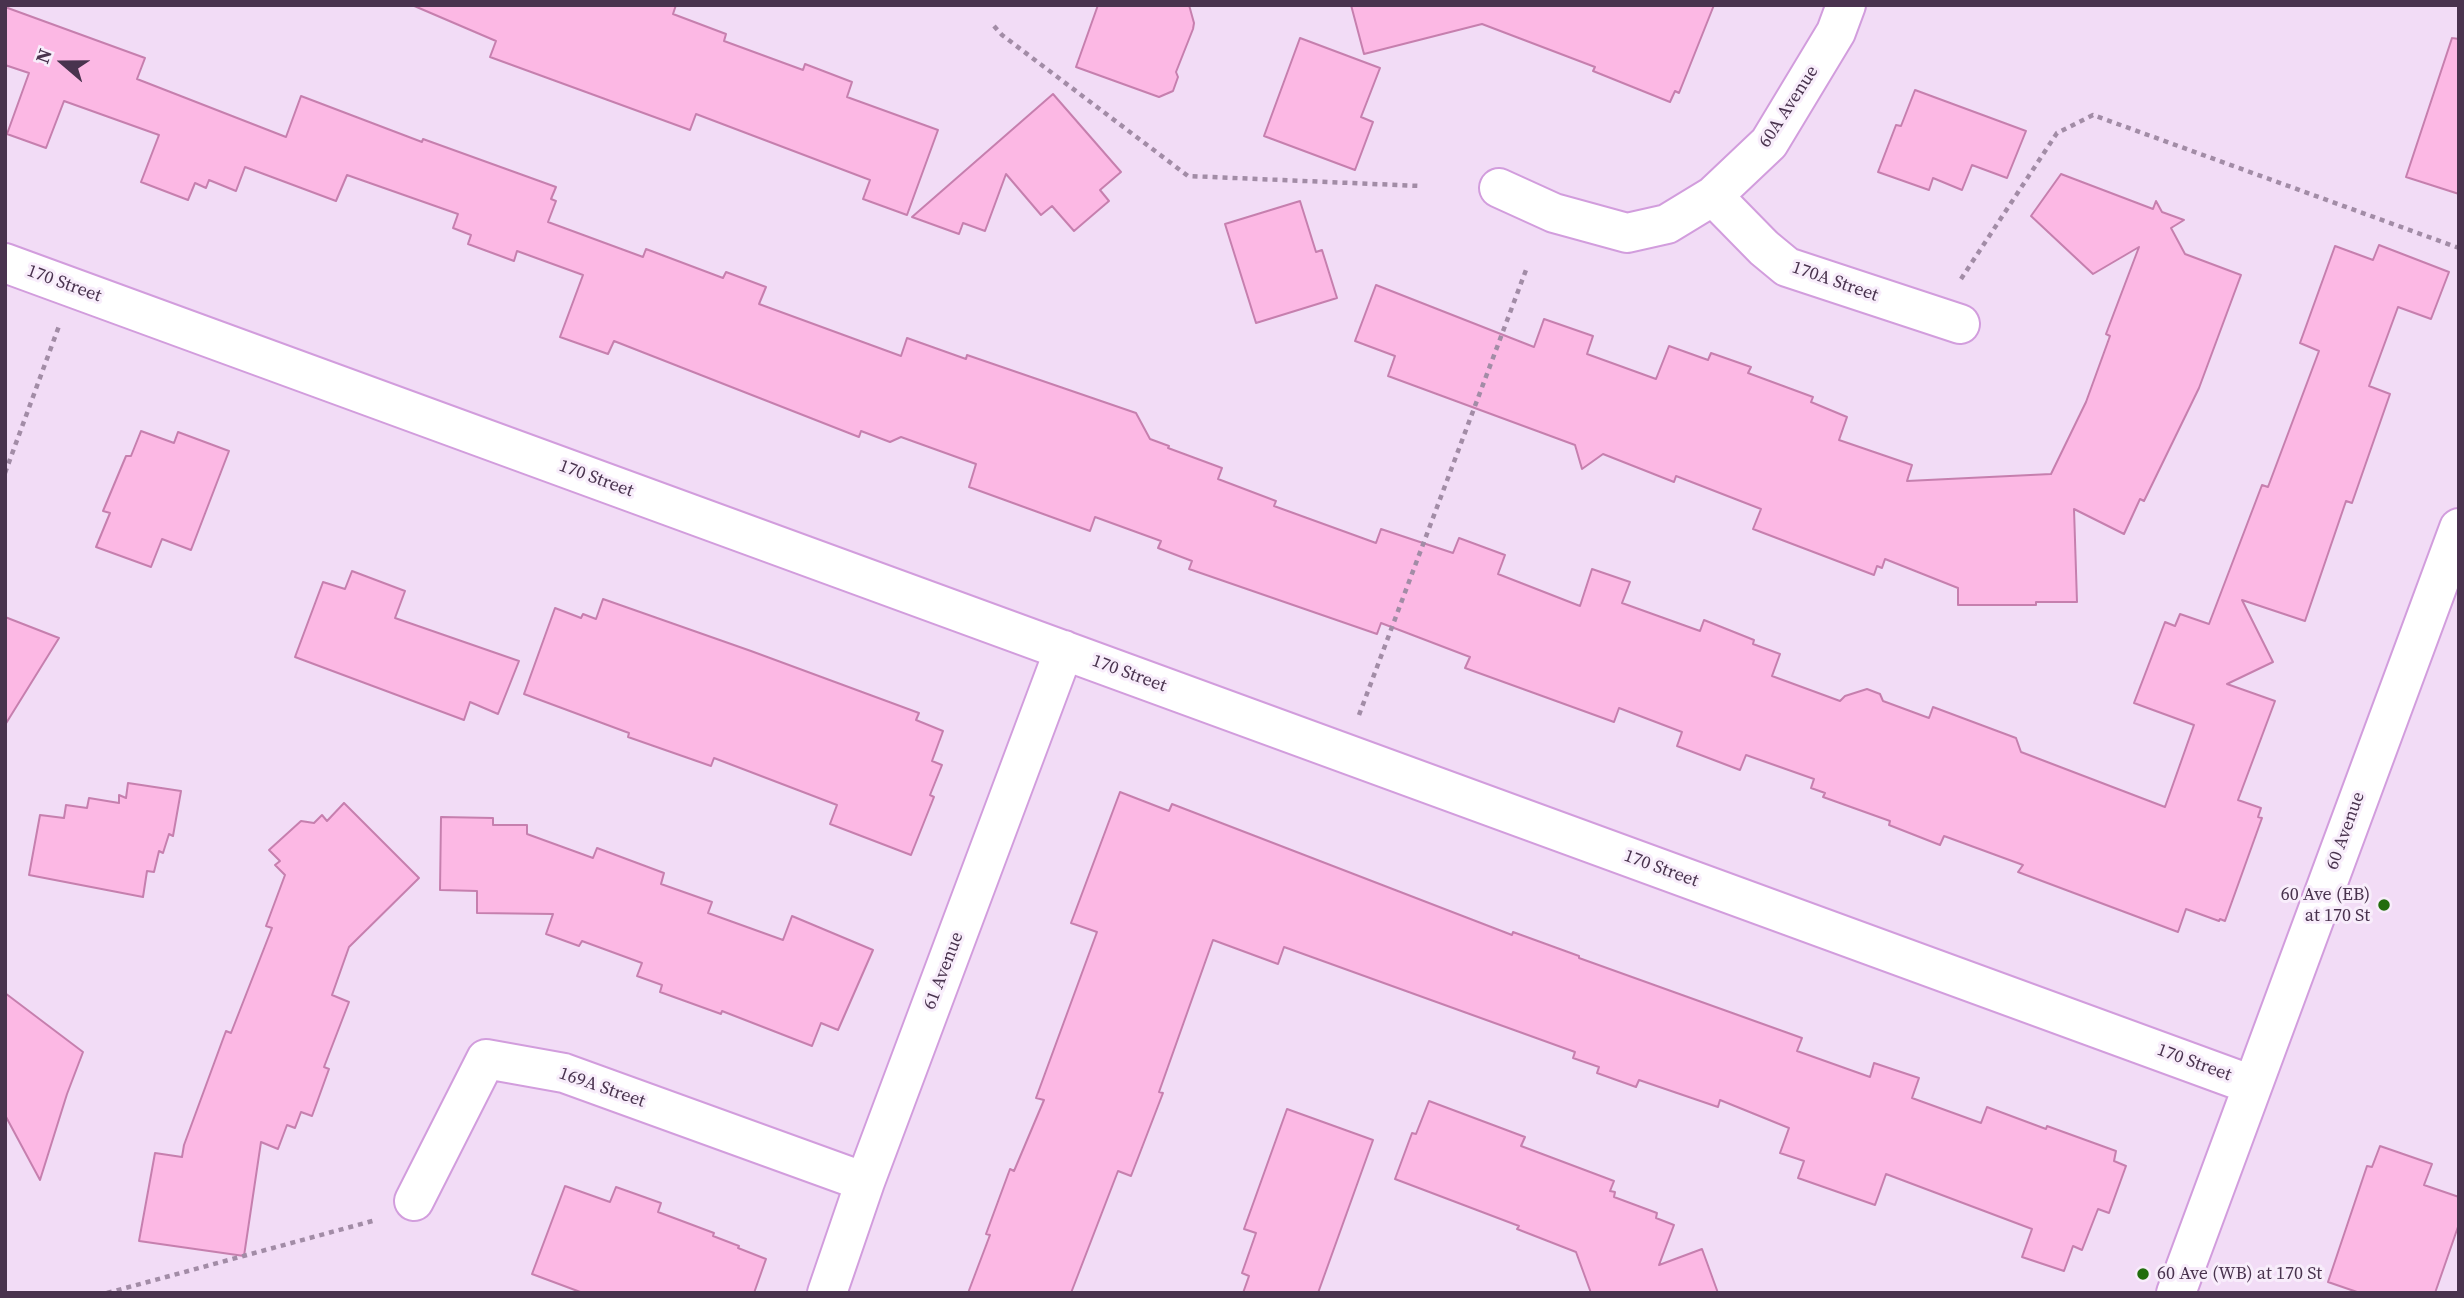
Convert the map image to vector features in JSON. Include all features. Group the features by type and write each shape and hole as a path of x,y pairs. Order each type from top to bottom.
{"street":[{"name":"60A Avenue","path":"1713,197 1769,143 1836,32 1846,5"},
{"path":"1499,188 1554,213 1627,233 1667,224 1713,197"},
{"name":"170A Street","path":"1713,197 1787,267 1949,320"},
{"name":"170 Street","path":"5,263 2252,1085"},
{"name":"60 Avenue","path":"2176,1293 2459,528"},
{"name":"61 Avenue","path":"827,1293 865,1182 1065,650"},
{"name":"169A Street","path":"414,1202 486,1059 564,1073 865,1182"}],"path":[{"path":"994,26 1002,36 1188,176 1421,186"},
{"path":"1949,320 2057,133 2093,115 2459,248"},
{"path":"1356,722 1526,270"},
{"path":"5,474 73,287"},
{"path":"107,1293 384,1218 414,1202"}],"building":[{"path":"412,5 676,5 673,14 726,34 724,41 803,70 805,64 852,82 847,97 938,130 907,215 863,199 870,180 696,114 690,130 490,57 496,41"},
{"path":"1098,5 1189,5 1193,29 1176,72 1178,77 1173,91 1159,97 1076,67"},
{"path":"1351,5 1714,5 1679,93 1675,91 1670,102 1593,71 1595,67 1482,24 1364,54"},
{"path":"5,7 145,58 137,79 286,137 301,96 422,142 423,139 556,187 551,199 556,201 548,222 643,257 646,249 723,278 726,272 766,287 759,304 901,356 907,338 966,359 967,355 1136,413 1150,439 1222,468 1218,479 1276,501 1274,506 1376,543 1381,529 1453,553 1459,538 1505,555 1498,574 1580,606 1592,569 1630,582 1622,603 1700,631 1704,620 1754,640 1753,644 1780,654 1772,676 1840,701 1845,696 1867,689 1880,694 1883,701 1929,718 1933,707 2016,738 2021,752 2165,807 2194,725 2134,703 2165,622 2175,626 2180,614 2209,624 2262,485 2268,487 2319,351 2300,343 2335,246 2373,260 2379,245 2449,272 2431,319 2398,307 2369,386 2390,394 2352,503 2346,501 2305,621 2242,600 2273,662 2227,684 2275,701 2238,800 2261,808 2258,817 2262,818 2225,921 2186,909 2178,932 2018,872 2023,865 1944,836 1940,845 1889,825 1890,821 1823,797 1825,793 1811,788 1814,779 1746,755 1740,770 1677,746 1682,732 1619,708 1614,722 1465,668 1470,657 1381,623 1377,634 1189,569 1192,561 1158,548 1161,541 1095,517 1090,531 969,487 976,464 901,437 890,442 861,431 859,437 614,341 608,354 560,337 583,275 517,251 514,261 468,244 471,235 453,228 458,214 347,175 336,201 245,167 236,191 209,180 206,188 195,183 188,200 141,182 159,135 64,101 46,148 7,134 29,73 5,65"},
{"path":"1300,38 1380,68 1361,117 1373,122 1355,170 1264,136"},
{"path":"2452,38 2459,39 2459,194 2406,177"},
{"path":"1915,90 2026,131 2007,178 1972,165 1962,190 1933,178 1929,190 1878,172 1896,125 1901,126"},
{"path":"1053,94 1121,172 1100,190 1109,201 1074,231 1052,206 1041,215 1006,174 985,231 963,223 959,234 912,217"},
{"path":"2061,174 2153,209 2156,201 2162,212 2184,220 2171,228 2185,254 2241,275 2199,388 2144,501 2140,499 2124,534 2074,509 2077,602 1958,605 1958,588 1885,559 1882,568 1877,566 1874,575 1753,529 1761,509 1676,476 1674,482 1603,454 1582,469 1575,445 1388,376 1395,356 1355,341 1376,285 1534,347 1544,319 1593,336 1587,354 1656,379 1669,346 1708,360 1711,353 1751,367 1748,373 1813,397 1811,402 1847,417 1839,440 1912,465 1907,481 2051,474 2086,402 2110,336 2106,334 2139,247 2093,274 2031,216"},
{"path":"1300,201 1316,252 1322,250 1337,298 1256,323 1225,224"},
{"path":"141,431 174,443 178,432 229,451 191,550 162,539 151,567 96,547 110,513 103,511 126,456 131,456"},
{"path":"352,571 405,591 395,618 519,661 498,714 470,702 464,720 295,657 323,582 345,589"},
{"path":"603,599 919,713 916,720 943,731 932,761 942,765 930,795 934,797 911,855 830,824 837,805 714,758 711,766 628,737 629,733 524,694 555,608 581,618 583,614 596,619"},
{"path":"5,617 59,638 5,725"},
{"path":"128,783 181,791 173,836 169,834 163,853 159,851 154,872 147,871 143,897 29,875 40,815 64,818 66,805 87,808 89,798 119,803 119,795 126,798"},
{"path":"1120,792 1169,811 1172,804 1512,935 1513,932 1802,1038 1797,1051 1870,1077 1874,1063 1919,1078 1912,1098 1981,1123 1987,1107 2116,1151 2114,1161 2126,1166 2109,1213 2098,1209 2082,1250 2073,1246 2064,1271 2022,1257 2032,1229 1886,1174 1875,1205 1798,1178 1804,1161 1780,1153 1789,1128 1720,1100 1718,1107 1639,1080 1636,1087 1597,1073 1599,1067 1573,1058 1575,1052 1284,947 1278,964 1213,940 1159,1092 1163,1093 1131,1176 1118,1171 1071,1293 968,1293 990,1235 986,1234 1010,1169 1014,1171 1044,1100 1036,1098 1097,932 1071,923"},
{"path":"344,803 419,878 349,947 332,995 349,1002 324,1067 329,1069 312,1116 301,1112 295,1128 287,1125 278,1149 261,1142 244,1256 139,1241 155,1153 182,1157 226,1031 231,1033 272,928 266,926 285,875 275,865 280,861 269,850 301,821 314,823 322,815 327,821"},
{"path":"441,817 493,818 493,825 527,825 527,834 593,858 597,848 664,873 661,884 712,902 708,913 783,940 792,916 873,950 838,1030 821,1023 812,1046 722,1011 721,1014 660,992 662,985 637,976 642,963 582,941 579,946 546,934 553,914 477,913 477,891 440,890"},
{"path":"5,993 83,1052 40,1180 5,1115"},
{"path":"1429,1101 1525,1137 1521,1146 1614,1181 1610,1191 1615,1192 1614,1197 1657,1213 1656,1218 1674,1225 1659,1265 1702,1249 1718,1293 1591,1293 1576,1252 1517,1229 1519,1226 1395,1179 1412,1133 1416,1134"},
{"path":"1287,1109 1373,1140 1318,1293 1243,1293 1249,1276 1242,1273 1256,1233 1244,1229"},
{"path":"2380,1146 2432,1164 2424,1185 2459,1197 2459,1224 2435,1293 2360,1293 2328,1282 2367,1166 2372,1167"},
{"path":"565,1186 610,1202 616,1187 661,1203 658,1212 714,1233 713,1236 766,1259 754,1293 583,1293 532,1274"}],"place":[{"name":"60 Ave (EB) at 170 St","path":"2384,905"},
{"name":"60 Ave (WB) at 170 St","path":"2143,1274"}]}
